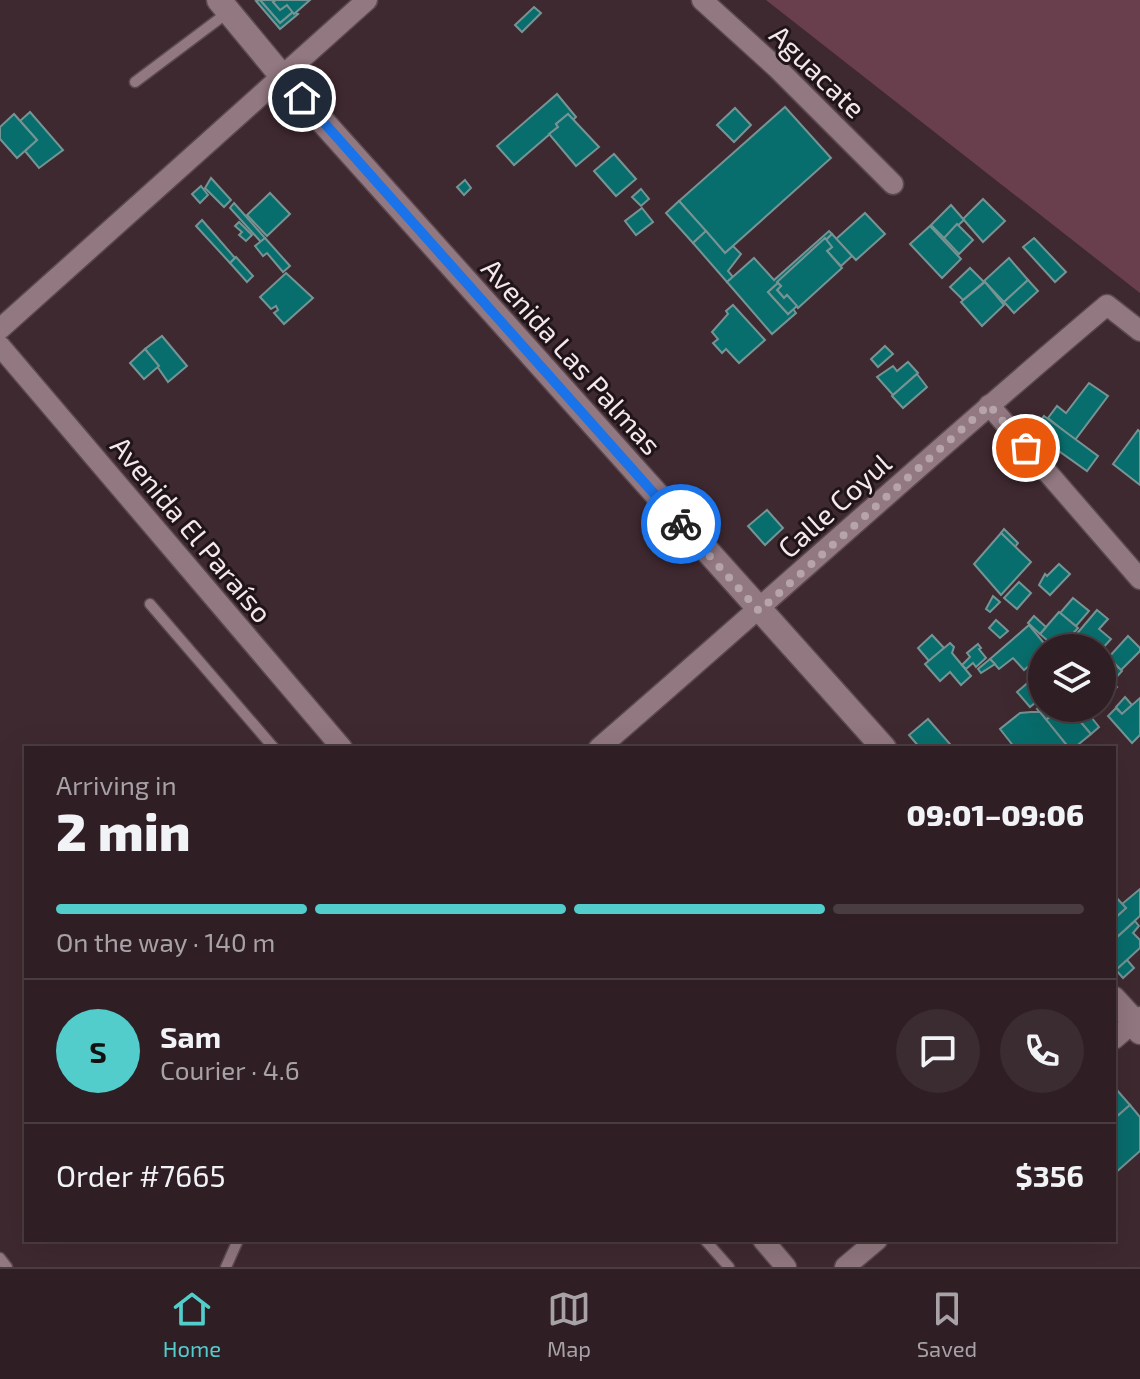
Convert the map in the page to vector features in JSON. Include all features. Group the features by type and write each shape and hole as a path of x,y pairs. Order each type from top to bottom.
{"street":[{"path":"0,329 367,0"},
{"name":"Aguacate","path":"702,0 777,68 893,184"},
{"name":"Avenida Las Palmas","path":"224,6 281,75 882,746"},
{"name":"Calle Coyul","path":"601,746 1107,305 1140,331"},
{"name":"Avenida El Paraíso","path":"0,346 340,746"},
{"path":"989,405 1140,579"},
{"path":"1116,1001 1138,1023 1116,1038"},
{"path":"765,1242 786,1267"},
{"path":"845,1267 875,1242"}],"lane":[{"path":"135,82 224,6"},
{"path":"150,604 272,746"},
{"path":"226,1267 237,1242"},
{"path":"707,1242 729,1267"},
{"path":"0,1258 7,1267"}],"shaded area":[{"path":"766,0 1140,0 1140,293"}],"building":[{"path":"260,0 276,0 273,2 280,10 287,5 293,12 280,23"},
{"path":"260,0 280,23 293,12 298,14 280,29 256,1"},
{"path":"310,0 294,14 287,5 280,10 273,2"},
{"path":"534,7 541,13 522,32 515,25"},
{"path":"557,94 576,117 573,120 568,114 556,124 558,127 514,165 497,146"},
{"path":"785,107 831,158 725,253 679,201"},
{"path":"735,108 751,125 734,142 717,125"},
{"path":"30,112 63,150 39,168 25,151 37,140 20,121"},
{"path":"14,114 37,140 17,158 0,139 0,127"},
{"path":"568,114 599,147 576,166 549,134"},
{"path":"614,154 636,179 616,196 594,171"},
{"path":"211,178 231,200 224,207 205,188"},
{"path":"465,180 471,188 464,195 457,187"},
{"path":"201,186 208,195 200,203 192,194"},
{"path":"641,189 649,199 641,206 632,197"},
{"path":"270,193 290,214 267,236 247,215"},
{"path":"983,199 1005,221 983,242 963,219"},
{"path":"679,201 706,231 693,243 666,213"},
{"path":"234,203 265,238 261,242 230,208"},
{"path":"951,205 964,220 944,238 931,225"},
{"path":"642,208 653,222 636,235 625,221"},
{"path":"865,213 885,234 856,260 836,239"},
{"path":"202,220 235,258 230,263 196,226"},
{"path":"239,222 252,235 246,241 235,226"},
{"path":"957,224 973,240 959,254 944,238"},
{"path":"930,226 961,259 942,278 910,244"},
{"path":"706,231 725,253 733,246 741,254 728,271 733,277 727,282 693,243"},
{"path":"829,231 832,234 768,292 788,314 793,309 796,313 772,334 727,282 754,258 774,280"},
{"path":"832,234 852,256 841,266 827,251 832,247 826,240"},
{"path":"265,238 290,266 283,272 267,253 263,256 255,246"},
{"path":"825,238 832,247 827,251 842,268 798,308 787,295 784,298 777,290 781,286 777,282"},
{"path":"1034,238 1066,272 1055,282 1023,247"},
{"path":"236,257 253,276 247,282 230,263"},
{"path":"1009,258 1028,280 1004,302 984,281"},
{"path":"970,268 984,282 963,300 950,287"},
{"path":"286,273 313,298 284,324 274,313 278,310 276,306 271,309 260,297"},
{"path":"1028,280 1038,291 1014,313 1004,302"},
{"path":"985,282 1004,305 982,326 961,302"},
{"path":"778,283 781,286 777,290 797,306 788,314 768,292"},
{"path":"733,305 765,340 739,363 726,349 722,353 713,343 718,339 712,332"},
{"path":"162,336 187,366 168,382 145,349"},
{"path":"885,346 893,354 878,367 871,359"},
{"path":"145,349 159,366 144,379 130,363"},
{"path":"908,362 918,373 893,395 877,377 893,366 897,371"},
{"path":"917,374 927,387 903,408 892,396"},
{"path":"1089,383 1108,396 1075,440 1048,418 1057,406 1066,413"},
{"path":"1044,416 1098,456 1087,471 1032,432"},
{"path":"1138,430 1140,432 1140,485 1113,464"},
{"path":"767,510 783,528 765,545 748,526"},
{"path":"1004,529 1018,543 1015,547 1001,533"},
{"path":"1001,533 1031,562 1001,595 974,564"},
{"path":"1059,564 1070,574 1050,595 1039,585 1045,574 1047,576"},
{"path":"1019,582 1031,593 1017,609 1004,598"},
{"path":"993,596 1000,602 990,612 986,609"},
{"path":"1073,598 1089,611 1076,626 1060,613"},
{"path":"1097,610 1108,619 1099,629 1105,634 1077,634"},
{"path":"1059,612 1078,628 1073,634 1040,634"},
{"path":"1034,616 1046,627 1040,634 1028,623"},
{"path":"996,620 1008,631 1000,638 989,628"},
{"path":"1029,625 1036,634 1028,634 1028,667 1024,670 1013,658 999,669 990,659"},
{"path":"932,635 944,648 929,661 918,648"},
{"path":"1128,636 1140,651 1121,670 1116,665 1116,649"},
{"path":"950,643 954,647 952,653 971,676 961,685 950,672 940,681 925,664"},
{"path":"978,644 986,658 976,667 973,663 966,669 962,665 970,657 967,653"},
{"path":"990,659 995,664 981,673 978,669"},
{"path":"1028,683 1028,705 1017,692"},
{"path":"1125,697 1132,705 1122,714 1116,707"},
{"path":"1140,698 1140,735 1132,743 1113,722 1116,722 1116,708 1122,714"},
{"path":"1020,713 1028,713 1028,722 1048,722 1067,746 1013,746 1000,729"},
{"path":"928,719 950,744 918,746 909,735"},
{"path":"1048,722 1081,722 1091,734 1076,746 1067,746"},
{"path":"1081,722 1095,722 1099,727 1091,734"},
{"path":"1140,889 1140,916 1116,938 1116,917 1126,908 1122,904"},
{"path":"1116,897 1126,908 1116,917"},
{"path":"1135,921 1139,926 1133,933 1140,940 1140,948 1116,970 1116,938"},
{"path":"1127,960 1134,968 1123,978 1116,970"},
{"path":"1116,1089 1130,1105 1116,1117"},
{"path":"1130,1105 1140,1117 1140,1151 1116,1172 1116,1117"}],"way so far":[{"path":"681,524 759,611 989,405 1026,448"}],"route":[{"path":"302,98 681,524"}]}
